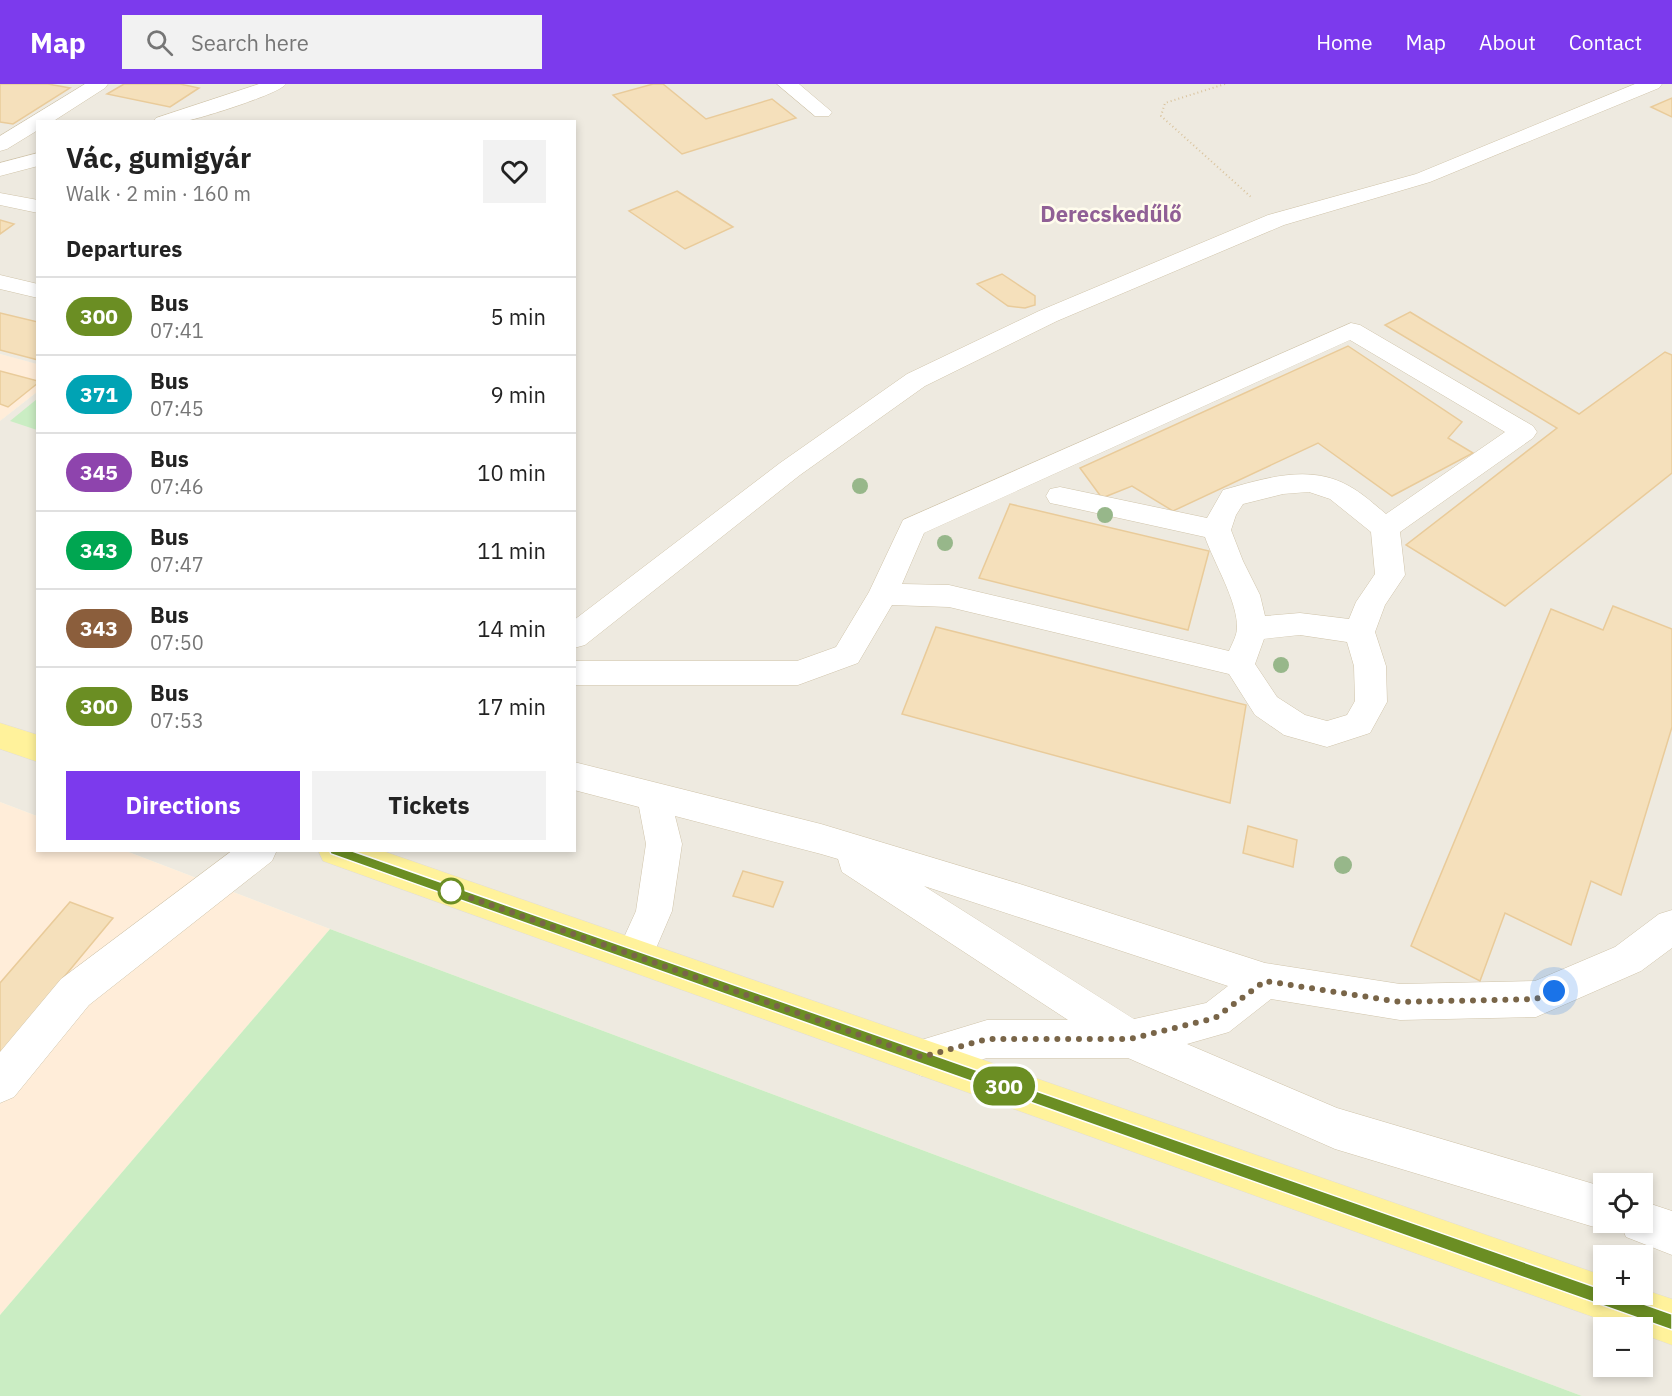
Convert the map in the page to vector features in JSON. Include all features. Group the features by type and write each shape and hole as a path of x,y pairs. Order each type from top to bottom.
{"main road":[{"path":"0,736 36,748"},
{"path":"341,852 1672,1322"}],"street":[{"path":"40,120 98,84"},
{"path":"169,120 276,84"},
{"path":"787,84 822,112"},
{"path":"576,635 790,469 915,380 1048,316 1276,220 1423,178 1652,84"},
{"path":"0,145 36,123"},
{"path":"0,170 36,160"},
{"path":"0,199 36,207"},
{"path":"0,282 36,291"},
{"path":"576,674 798,673 847,655 883,594 914,527 1351,330 1524,432 1385,528"},
{"path":"883,594 949,596 1239,665 1266,706 1296,726 1327,734 1358,724 1371,702 1370,666 1360,632 1371,602 1390,575 1385,528 1332,488 1283,484 1233,498 1222,514 1217,530 1228,561 1245,595 1253,629 1239,665"},
{"path":"1060,496 1217,530"},
{"path":"1253,629 1300,624 1360,632"},
{"path":"576,777 821,839 1020,900 1265,981 1400,1002 1536,999 1628,959 1672,926"},
{"path":"634,955 654,911 664,844 654,797"},
{"path":"821,839 1130,1039 1335,1128 1593,1206"},
{"path":"0,1083 75,992 257,852"},
{"path":"922,1057 987,1039 1130,1039 1215,1018 1265,981"},
{"path":"1653,1226 1672,1233"}],"path":[{"path":"1225,84 1165,103 1161,116 1276,220"}],"shaded area":[{"path":"0,84 1672,84 1672,1396 1582,1396 129,852 576,852 576,120 36,120 36,364 0,354"},
{"path":"0,354 36,363 36,393 0,421"},
{"path":"36,393 36,816 0,802 0,421"},
{"path":"0,802 36,816 36,852 129,852 330,929 0,1315"}],"green space":[{"path":"36,400 36,430 10,421"},
{"path":"330,929 1582,1396 0,1396 0,1315"}],"building":[{"path":"0,84 48,84 70,88 13,124 0,122"},
{"path":"124,84 180,84 199,88 170,107 107,94"},
{"path":"653,84 663,84 706,119 772,99 796,118 682,154 613,95"},
{"path":"1672,98 1672,117 1651,107"},
{"path":"677,191 733,227 685,249 629,211"},
{"path":"0,220 14,224 0,234"},
{"path":"1002,274 1035,296 1035,305 1025,308 1008,306 977,284"},
{"path":"1410,312 1579,414 1665,352 1672,355 1672,473 1505,606 1406,545 1557,428 1385,325"},
{"path":"0,313 36,322 36,359 0,350"},
{"path":"1348,346 1462,422 1448,438 1473,453 1392,496 1318,443 1173,511 1132,486 1102,498 1080,468"},
{"path":"0,371 36,380 36,385 8,407 0,404"},
{"path":"1010,504 1209,551 1188,630 979,578"},
{"path":"1613,606 1672,629 1672,727 1621,895 1591,881 1571,945 1505,913 1480,981 1411,946 1551,609 1603,630"},
{"path":"936,627 1246,705 1230,803 902,714"},
{"path":"1248,826 1297,840 1293,867 1243,853"},
{"path":"743,871 783,882 773,907 733,896"},
{"path":"70,902 113,918 0,1054 0,983"}],"bus line":[{"name":"300","path":"341,852 1672,1322"}],"district":[{"name":"Derecskedűlő","path":"1111,213"}],"route":[{"path":"451,891 922,1057 987,1039 1130,1039 1215,1018 1265,981 1400,1002 1536,999 1554,991"}]}
